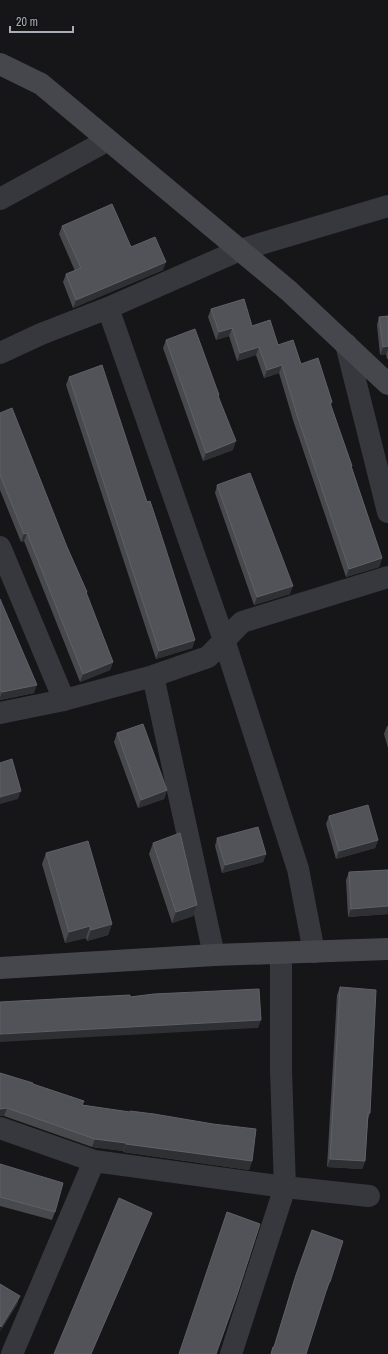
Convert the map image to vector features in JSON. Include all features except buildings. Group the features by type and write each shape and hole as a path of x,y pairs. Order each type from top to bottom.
{"street":[{"path":"0,64 41,84 290,291 388,384"},
{"path":"0,199 108,140"},
{"path":"0,353 41,334 108,308 240,250 388,206"},
{"path":"108,308 224,640 298,869 314,952"},
{"path":"346,344 388,512"},
{"path":"0,547 64,700"},
{"path":"0,713 64,700 153,676 208,657 242,622 388,577"},
{"path":"153,676 214,955"},
{"path":"0,968 214,955 388,949"},
{"path":"232,1354 285,1187 281,1071 281,953"},
{"path":"0,1128 94,1161 285,1187 369,1196"},
{"path":"12,1354 94,1161"},
{"path":"0,1352 4,1354"}]}
